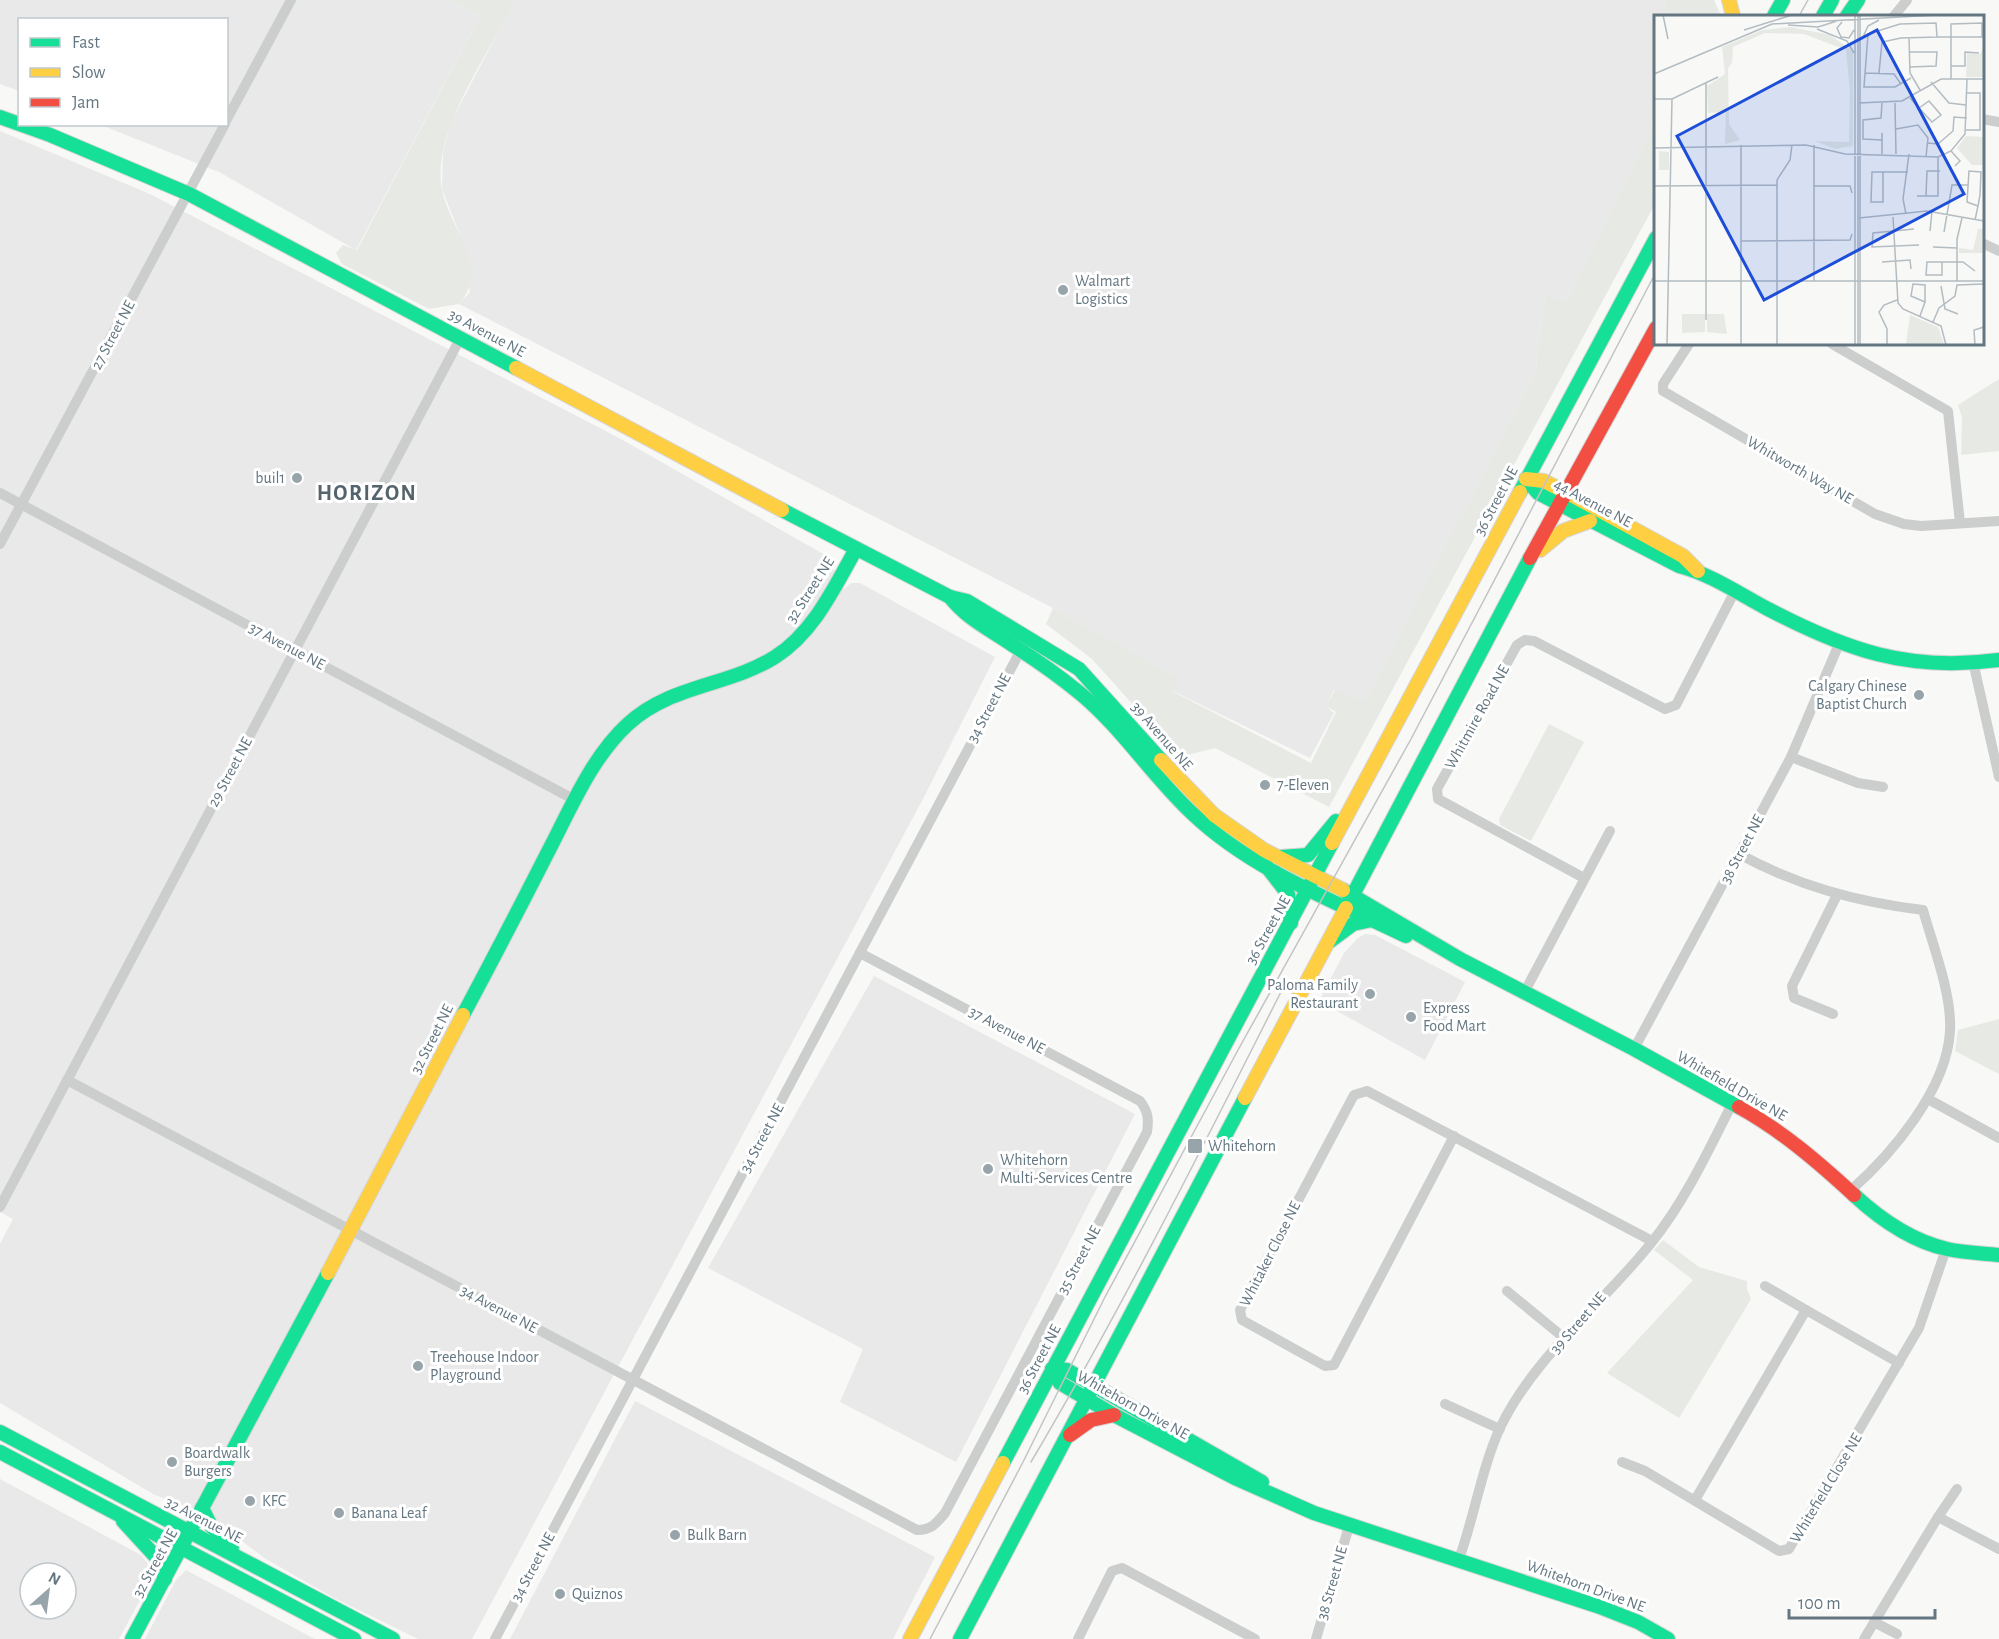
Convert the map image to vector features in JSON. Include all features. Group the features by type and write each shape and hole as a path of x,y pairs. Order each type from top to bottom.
{"street":[{"name":"27 Street NE","path":"228,119 291,0"},
{"path":"1729,0 1733,15"},
{"path":"1775,15 1783,0"},
{"path":"1824,15 1832,0"},
{"path":"1848,15 1858,0"},
{"path":"1895,15 1907,0"},
{"name":"39 Avenue NE","path":"0,117 18,123"},
{"path":"1984,119 1999,122"},
{"name":"39 Avenue NE","path":"25,126 189,194 856,549 950,597 967,601 1079,669 1099,688 1171,772 1214,815 1264,850 1279,857 1313,881 1348,901"},
{"name":"27 Street NE","path":"0,544 224,126"},
{"name":"36 Street NE","path":"910,1639 1203,1082 1291,923 1654,242"},
{"path":"1984,244 1999,251"},
{"path":"960,1639 1325,944 1562,498 1654,332"},
{"name":"29 Street NE","path":"0,1207 461,338"},
{"name":"Whitworth Way NE","path":"1688,345 1663,384 1663,391 1875,514 1904,524 1999,521"},
{"path":"1837,345 1948,411 1960,523"},
{"name":"44 Avenue NE","path":"1526,479 1544,481 1590,521 1679,566 1698,571 1839,644 1894,661 1974,666 1999,660"},
{"name":"37 Avenue NE","path":"0,493 575,800"},
{"name":"44 Avenue NE","path":"1562,498 1683,556 1698,571"},
{"path":"1530,560 1558,532 1576,523 1590,521"},
{"name":"32 Street NE","path":"132,1639 191,1532 575,800 613,738 630,719 648,706 685,690 754,668 781,653 810,626 856,549"},
{"name":"Whitmire Road NE","path":"1584,878 1438,799 1437,789 1516,645 1525,640 1534,641 1665,709 1676,705 1735,591"},
{"name":"39 Avenue NE","path":"950,597 961,611 1073,686 1176,797 1209,828 1263,862 1313,881"},
{"name":"34 Street NE","path":"495,1639 1028,637"},
{"name":"38 Street NE","path":"1634,1050 1791,757 1839,644"},
{"path":"1974,666 1999,777"},
{"path":"1791,757 1858,783 1883,787"},
{"path":"1279,857 1308,855 1354,805"},
{"path":"1524,993 1610,831"},
{"path":"1739,854 1777,874 1837,895 1881,905 1923,910 1947,1001 1950,1030 1946,1059 1928,1099 1896,1143 1850,1191"},
{"path":"1263,862 1288,894 1291,923"},
{"path":"1833,1014 1794,998 1792,986 1837,895"},
{"name":"Whitefield Drive NE","path":"1348,901 1372,920 1415,941 1440,948"},
{"name":"Whitefield Drive NE","path":"1348,901 1420,934 1440,948 1774,1127 1807,1152 1878,1217 1946,1249 1999,1255"},
{"path":"1325,944 1353,924 1372,920"},
{"name":"37 Avenue NE","path":"860,952 1140,1101 1147,1114"},
{"name":"34 Avenue NE","path":"67,1080 917,1530 932,1528"},
{"name":"Whitaker Close NE","path":"1454,1136 1334,1365 1325,1366 1242,1320 1240,1310 1354,1095 1367,1090 1454,1136 1652,1241"},
{"path":"1928,1099 1999,1138"},
{"name":"39 Street NE","path":"1459,1558 1500,1429 1533,1376 1563,1337 1652,1241 1700,1168 1732,1104"},
{"name":"35 Street NE","path":"932,1528 945,1513 1147,1132 1147,1114"},
{"name":"Whitefield Close NE","path":"1622,1462 1645,1471 1779,1551 1790,1549 1919,1328 1946,1249"},
{"path":"1765,1286 1899,1363"},
{"path":"1507,1291 1563,1337"},
{"path":"1695,1500 1806,1311"},
{"name":"Whitehorn Drive NE","path":"1052,1369 1067,1370 1095,1385 1241,1467 1286,1499"},
{"name":"Whitehorn Drive NE","path":"1052,1369 1060,1383 1087,1400 1235,1478 1349,1526 1459,1558 1600,1607 1638,1622 1668,1639"},
{"path":"1445,1404 1500,1429"},
{"path":"1068,1437 1091,1420 1114,1415"},
{"name":"32 Avenue NE","path":"0,1432 393,1639"},
{"name":"32 Avenue NE","path":"0,1452 183,1546 238,1580 354,1639"},
{"path":"1864,1639 1957,1489"},
{"path":"202,1508 211,1526 245,1560"},
{"path":"110,1509 145,1543 156,1557 165,1578"},
{"path":"1938,1517 1999,1549"},
{"name":"38 Street NE","path":"1316,1639 1349,1526"},
{"path":"1078,1639 1112,1571 1122,1568 1256,1639"},
{"path":"1874,1622 1896,1634"}],"shaded area":[{"path":"0,0 448,0 480,16 356,250 219,172 104,126 228,126 228,18 18,18 18,91 0,84"},
{"path":"448,0 515,0 453,118 445,143 441,167 442,190 446,205 470,262 471,276 468,290 459,304 429,309 342,264 336,253 343,245 357,250 480,16"},
{"path":"515,0 1664,0 1670,15 1654,15 1654,122 1567,304 1545,296 1536,370 1365,703 1334,690 1326,706 1334,713 1310,758 1171,690 1175,677 1053,608 459,304 470,292 460,235 442,189 443,152 451,122"},
{"path":"1664,0 1714,0 1721,15 1670,15"},
{"path":"1654,122 1654,206 1329,807 1215,748 1180,757 1092,659 1046,624 1053,608 1176,677 1172,691 1311,763 1336,712 1326,706 1335,690 1365,702 1536,370 1545,295 1567,303"},
{"path":"0,131 150,194 619,438 827,556 844,589 851,583 860,583 995,657 924,797 472,1639 418,1639 334,1598 266,1559 224,1528 190,1509 153,1494 0,1403 0,1244 13,1219 0,1212"},
{"path":"1999,379 1999,451 1961,455 1962,417 1958,405"},
{"path":"1549,724 1584,742 1531,841 1500,825 1499,819"},
{"path":"1365,934 1375,935 1465,982 1425,1060 1319,1001 1344,953"},
{"path":"874,976 1135,1114 956,1462 840,1402 863,1349 708,1268"},
{"path":"1999,1019 1999,1074 1955,1051 1958,1030"},
{"path":"1663,1240 1699,1267 1747,1281 1751,1299 1679,1418 1607,1373 1693,1280 1654,1250"},
{"path":"635,1401 935,1557 893,1639 510,1639"},
{"path":"0,1479 141,1555 152,1569 146,1589 119,1639 0,1639"},
{"path":"186,1570 315,1639 145,1639 176,1580"}],"tram line":[{"path":"1800,15 1808,0"},
{"path":"930,1639 1023,1462 1105,1297 1238,1050 1411,739 1654,276"},
{"path":"1031,1462 1131,1283 1287,980"}],"traffic: fast":[{"path":"1775,15 1783,0"},
{"path":"1824,15 1832,0"},
{"path":"1848,15 1858,0"},
{"path":"0,117 18,123"},
{"path":"25,126 189,194 516,368"},
{"path":"1520,492 1654,242"},
{"path":"1526,479 1538,493 1679,566 1713,579 1823,636 1878,654 1906,660 1935,663 1999,660"},
{"path":"782,510 950,597 967,601 1079,669 1161,760"},
{"path":"463,1015 575,798 604,751 628,724 644,711 681,693 757,667 789,647 822,608 856,549"},
{"path":"1346,908 1530,558"},
{"path":"950,597 971,617 1081,694 1111,722 1178,800 1216,834 1267,868 1406,936"},
{"path":"1280,857 1308,855 1336,821"},
{"path":"1003,1463 1332,843"},
{"path":"1267,867 1288,894 1291,923"},
{"path":"1343,890 1460,959 1634,1049 1739,1107"},
{"path":"1330,941 1353,924 1372,920"},
{"path":"960,1639 1245,1098"},
{"path":"1854,1195 1885,1221 1921,1241 1953,1250 1999,1255"},
{"path":"132,1639 328,1273"},
{"path":"1052,1369 1060,1383 1114,1415 1235,1478 1314,1513 1600,1607 1638,1622 1668,1639"},
{"path":"1052,1369 1067,1370 1262,1482"},
{"path":"0,1432 393,1639"},
{"path":"0,1452 354,1639"},
{"path":"202,1508 211,1526 232,1547"},
{"path":"123,1521 156,1557 165,1579"}],"traffic: slow":[{"path":"1729,0 1733,15"},
{"path":"516,368 782,510"},
{"path":"1526,479 1544,481 1577,498 1683,556 1698,571"},
{"path":"1332,843 1520,492"},
{"path":"1540,550 1563,531 1590,521"},
{"path":"1161,760 1214,815 1264,850 1343,890"},
{"path":"1245,1098 1346,908"},
{"path":"328,1273 463,1015"},
{"path":"910,1639 1003,1463"}],"traffic: jam":[{"path":"1530,558 1654,332"},
{"path":"1739,1107 1799,1147 1854,1195"},
{"path":"1070,1435 1091,1420 1114,1415"}],"place":[{"name":"Walmart Logistics","path":"1063,290"},
{"name":"buil1","path":"297,478"},
{"name":"Calgary Chinese Baptist Church","path":"1919,695"},
{"name":"7-Eleven","path":"1265,785"},
{"name":"Paloma Family Restaurant","path":"1370,994"},
{"name":"Express Food Mart","path":"1411,1017"},
{"name":"Whitehorn","path":"1195,1146"},
{"name":"Whitehorn Multi-Services Centre","path":"988,1169"},
{"name":"Treehouse Indoor Playground","path":"418,1366"},
{"name":"Boardwalk Burgers","path":"172,1462"},
{"name":"KFC","path":"250,1501"},
{"name":"Banana Leaf","path":"339,1513"},
{"name":"Bulk Barn","path":"675,1535"},
{"name":"Quiznos","path":"560,1594"}],"district":[{"name":"HORIZON","path":"367,493"}]}
